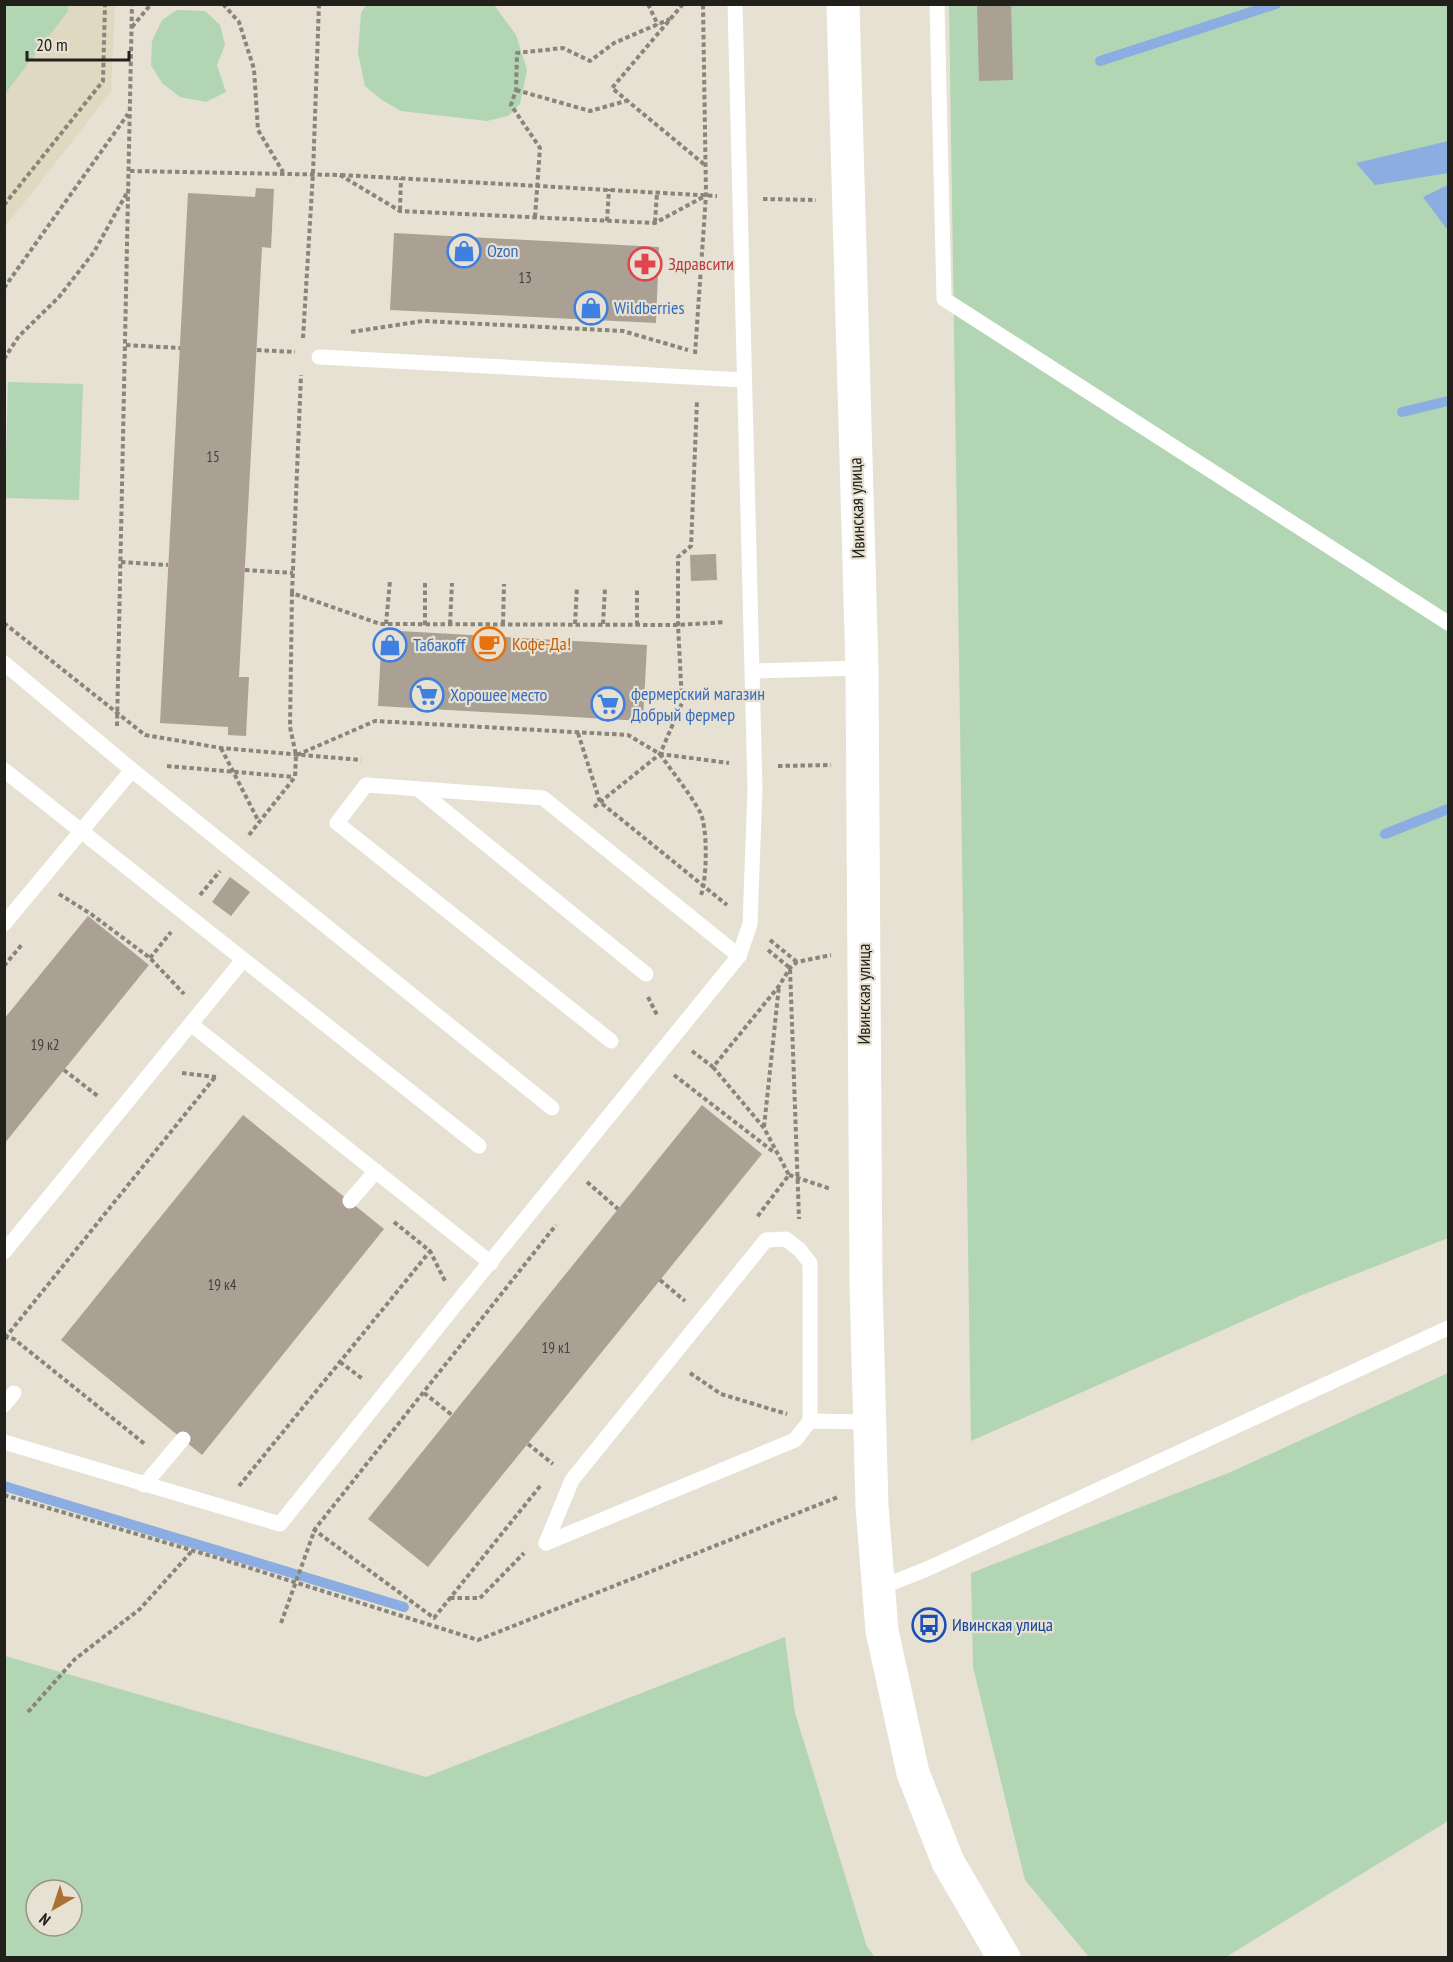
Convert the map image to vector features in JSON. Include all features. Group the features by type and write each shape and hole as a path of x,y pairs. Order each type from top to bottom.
{"street":[{"name":"Ивинская улица","path":"843,4 862,668 866,1274 872,1506 882,1631 913,1773 948,1862 1004,1958"}],"lane":[{"path":"4,1442 280,1524 740,956 750,924 755,789 735,4"},
{"path":"937,4 944,298 1449,623"},
{"path":"319,357 744,380"},
{"path":"4,663 132,770 552,1108"},
{"path":"753,671 862,668"},
{"path":"4,770 479,1146"},
{"path":"4,924 132,770"},
{"path":"611,1041 337,823 366,785 543,798 740,956"},
{"path":"418,789 646,974"},
{"path":"4,1252 243,960"},
{"path":"192,1025 491,1263"},
{"path":"354,1197 375,1171"},
{"path":"786,1239 800,1250 810,1263 810,1421 795,1440 546,1543 572,1480 766,1240 786,1239"},
{"path":"879,1588 927,1569 1449,1328"},
{"path":"810,1421 871,1422"},
{"path":"144,1485 183,1439"}],"path":[{"path":"4,205 103,81 105,4"},
{"path":"109,727 117,733 132,4"},
{"path":"131,28 151,4"},
{"path":"223,4 239,22 254,69 258,130 283,173"},
{"path":"303,345 313,173 319,4"},
{"path":"648,4 660,31"},
{"path":"683,4 612,88 706,165"},
{"path":"592,808 660,754 682,703 678,625 678,556 691,546 698,377 694,352 706,195 703,4"},
{"path":"535,217 540,148 511,105 516,90 517,53 562,48 590,61 614,43 670,19"},
{"path":"516,90 590,111 627,101"},
{"path":"4,288 129,113"},
{"path":"130,171 313,173 706,195"},
{"path":"340,175 400,211 655,223 706,195"},
{"path":"400,211 401,178"},
{"path":"4,359 19,336 59,297 94,252 129,189"},
{"path":"607,220 609,189"},
{"path":"655,223 657,193"},
{"path":"347,332 423,321 623,331 694,352"},
{"path":"303,339 314,337"},
{"path":"126,345 180,348"},
{"path":"257,350 302,352"},
{"path":"296,755 290,728 292,593 302,364"},
{"path":"121,562 168,565"},
{"path":"245,570 293,573"},
{"path":"386,624 390,581"},
{"path":"425,582 425,625"},
{"path":"450,624 452,583"},
{"path":"502,624 504,584"},
{"path":"575,624 577,586"},
{"path":"603,624 605,588"},
{"path":"637,625 638,588"},
{"path":"292,593 380,624 678,625 750,621"},
{"path":"4,623 145,735 221,748 296,755 375,721 627,735 660,754 701,814 706,853 704,887 701,895"},
{"path":"578,732 600,802 797,962"},
{"path":"221,748 259,822"},
{"path":"157,765 295,777"},
{"path":"40,880 150,958 185,995 203,1009"},
{"path":"713,1067 779,986 790,968 797,962 841,953"},
{"path":"790,968 800,1250"},
{"path":"764,1128 779,986"},
{"path":"686,1059 692,1051 713,1067 764,1128 789,1175 837,1191"},
{"path":"159,1065 166,1071 216,1077 225,1084"},
{"path":"666,1083 680,1067"},
{"path":"64,1070 101,1099"},
{"path":"674,1074 778,1155"},
{"path":"4,1338 216,1077"},
{"path":"595,1175 588,1185 618,1209"},
{"path":"753,1222 789,1175"},
{"path":"354,1197 430,1251 456,1304 478,1323"},
{"path":"281,1623 315,1529 559,1221"},
{"path":"222,1508 449,1229"},
{"path":"660,1280 689,1303"},
{"path":"670,1359 721,1394 810,1421"},
{"path":"423,1393 452,1415"},
{"path":"528,1444 556,1467"},
{"path":"280,1524 315,1529 434,1618 542,1484"},
{"path":"4,1495 297,1582 478,1640 841,1495"},
{"path":"450,1598 480,1598 527,1549 546,1543"},
{"path":"28,1712 75,1659 140,1609 192,1551"}],"shaded area":[{"path":"5,5 115,5 111,92 5,227"}],"green space":[{"path":"5,4 68,5 68,11 5,94"},
{"path":"366,5 494,5 516,35 527,70 520,104 508,116 487,121 401,111 382,100 365,86 358,53 361,13"},
{"path":"949,5 1448,5 1448,1238 1302,1295 971,1441"},
{"path":"177,10 205,11 220,25 225,45 217,65 226,92 206,102 180,97 162,83 151,65 152,41 162,20"},
{"path":"8,382 83,384 79,500 5,498"},
{"path":"1448,1373 1448,1821 1226,1957 1089,1957 1025,1880 973,1667 971,1573 1231,1472"},
{"path":"785,1637 795,1713 867,1947 875,1957 5,1957 5,1656 426,1777"}],"water":[{"path":"1448,141 1448,173 1375,185 1356,163"},
{"path":"1448,185 1448,227 1446,228 1423,197"}],"building":[{"path":"977,4 1011,4 1013,80 979,81"},
{"path":"256,188 274,189 271,248 262,247 239,677 249,677 246,736 228,735 228,727 160,723 188,193 255,197"},
{"path":"394,233 659,247 656,323 390,310"},
{"path":"716,554 717,580 691,581 690,555"},
{"path":"382,630 647,645 643,721 378,706"},
{"path":"230,877 250,892 231,916 212,902"},
{"path":"88,916 149,965 4,1144 4,1019"},
{"path":"702,1105 762,1154 428,1567 368,1519"},
{"path":"243,1115 384,1229 202,1455 61,1340"}],"waterway":[{"path":"1100,61 1276,4"},
{"path":"1402,412 1448,401"},
{"path":"1385,834 1448,809"},
{"path":"4,1486 404,1607"}],"place":[{"name":"Ozon","path":"464,251"},
{"name":"Здравсити","path":"645,264"},
{"name":"Wildberries","path":"591,308"},
{"name":"Кофе-Да!","path":"489,644"},
{"name":"Табакoff","path":"390,645"},
{"name":"Хорошее место","path":"427,695"},
{"name":"фермерский магазин Добрый фермер","path":"608,704"},
{"name":"Ивинская улица","path":"929,1625"}]}
